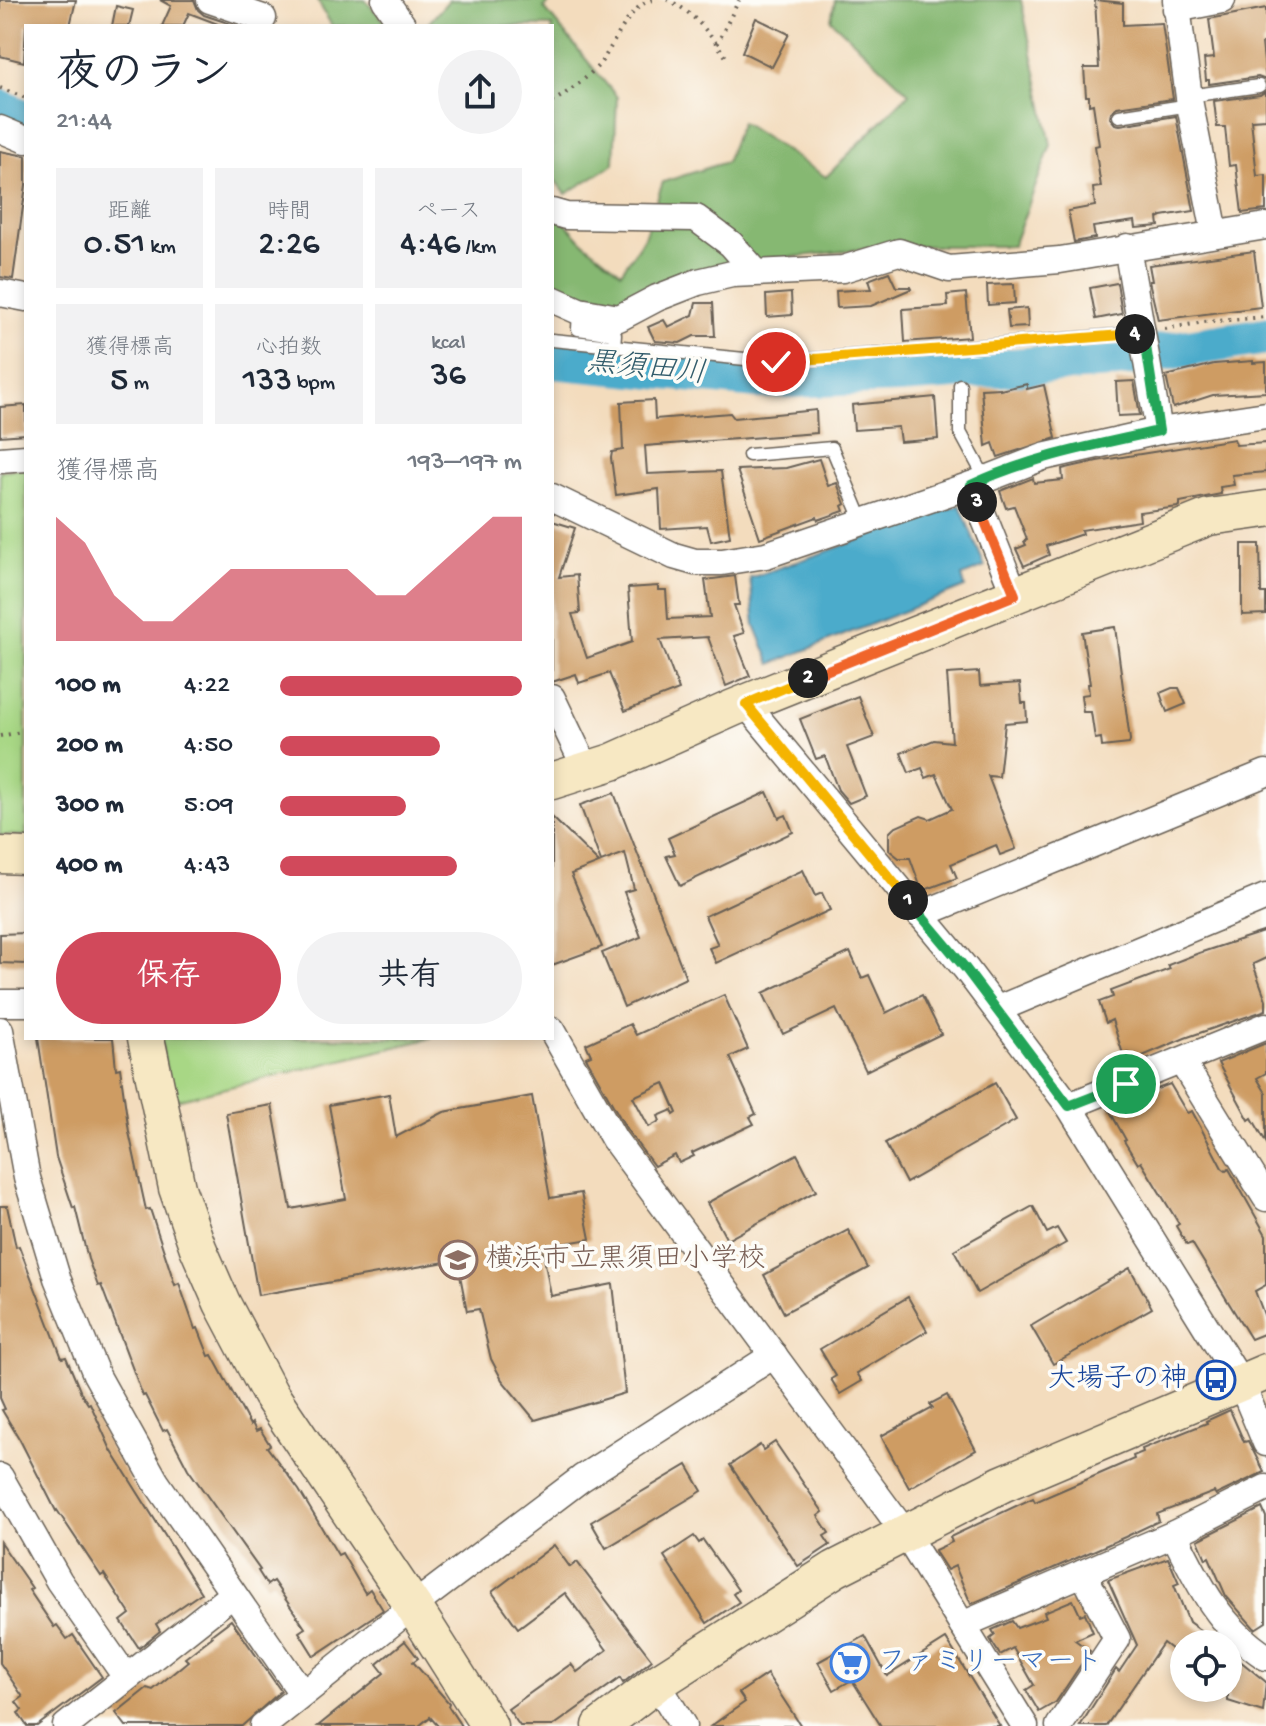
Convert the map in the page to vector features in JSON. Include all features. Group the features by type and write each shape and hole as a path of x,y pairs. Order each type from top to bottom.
{"street":[{"path":"210,0 263,15"},
{"path":"385,0 402,24"},
{"path":"1215,233 1176,4 1222,0"},
{"path":"0,129 24,139"},
{"path":"554,213 566,216 696,218 731,244 756,272"},
{"path":"554,300 579,311 619,318 657,298 698,282 732,274 843,269 899,252 949,269 1060,260 1266,226"},
{"path":"1127,247 1159,431"},
{"path":"0,293 24,298"},
{"path":"554,498 674,556 695,562 722,562 766,555 1043,457 1159,431 1266,415"},
{"path":"0,460 24,458"},
{"path":"978,482 1015,595"},
{"path":"554,780 612,762 746,704 1209,517 1266,509"},
{"path":"554,702 586,769"},
{"path":"746,704 998,1009 1069,1106 1254,1378 1266,1443"},
{"path":"920,915 1266,773"},
{"path":"0,855 24,856"},
{"path":"998,1009 1266,897"},
{"path":"0,1003 24,1003"},
{"path":"1069,1106 1266,1026"},
{"path":"0,1030 27,1178 57,1278 96,1374 156,1482 302,1693"},
{"path":"554,1034 614,1139 905,1533 1025,1726"},
{"path":"146,1040 177,1188 222,1303 270,1394 413,1606 489,1726"},
{"path":"1182,1062 1266,1198"},
{"path":"263,1726 413,1606 582,1478 774,1355"},
{"path":"601,1726 657,1683 835,1569 1002,1484 1254,1378"},
{"path":"0,1477 59,1581 126,1677"},
{"path":"962,1625 1174,1534 1266,1488"},
{"path":"1174,1534 1202,1592 1224,1623 1266,1657"},
{"path":"1059,1726 1117,1639 1083,1573"},
{"path":"66,1726 233,1594"},
{"path":"657,1683 683,1726"}],"lane":[{"path":"1119,116 1259,86"},
{"path":"579,311 578,329 615,334 614,346"},
{"path":"554,340 776,362 1144,333"},
{"path":"960,385 960,432 978,482"},
{"path":"749,455 832,448 863,522"}],"path":[{"path":"554,101 576,88 600,64 629,18 645,1 653,0"},
{"path":"667,0 678,4 717,44 728,60"},
{"path":"717,44 739,0"},
{"path":"0,88 24,97"},
{"path":"1144,333 1204,322 1266,317"},
{"path":"0,736 24,731"}],"green space":[{"path":"317,0 365,0 387,24 331,24"},
{"path":"449,0 552,0 544,8 617,97 614,164 566,194 554,179 554,24 428,24"},
{"path":"835,0 1021,0 1051,145 1013,246 890,246 713,266 626,306 554,288 554,210 582,241 621,272 643,240 663,182 726,162 741,122 826,177 909,93 831,20"},
{"path":"24,468 24,836 0,835 0,471"},
{"path":"160,1040 424,1040 172,1101"}],"water":[{"path":"960,505 985,567 962,576 965,587 771,664 755,625 750,578"}],"building":[{"path":"0,0 76,0 70,24 24,24 24,62 0,56"},
{"path":"160,0 194,0 204,15 231,24 218,24 189,13 184,24 163,24 171,6"},
{"path":"1095,0 1123,3 1123,25 1162,23 1173,99 1117,107 1110,118 1120,125 1176,116 1194,211 1162,216 1158,218 1159,226 1136,228 1135,221 1093,227 1095,238 1074,242 1068,211 1095,206 1093,188 1101,187 1095,146 1099,145 1093,104 1089,105 1089,96 1086,96 1084,68 1099,68"},
{"path":"116,6 133,10 130,24 112,24"},
{"path":"1266,8 1266,42 1262,43 1266,80 1258,77 1209,84 1204,59 1214,58 1209,19"},
{"path":"756,18 789,34 772,67 742,52"},
{"path":"1266,91 1266,119 1251,120 1257,176 1266,175 1266,210 1242,213 1236,165 1229,166 1225,127 1217,127 1214,101 1260,95"},
{"path":"0,151 24,156 24,199 13,279 0,277"},
{"path":"1254,251 1261,307 1158,320 1149,281 1152,281 1149,265"},
{"path":"889,272 896,287 911,289 871,306 837,308 836,291 871,289 868,280"},
{"path":"1117,283 1122,314 1096,319 1090,288"},
{"path":"1014,284 1015,303 988,305 987,285"},
{"path":"791,293 792,315 767,317 766,295"},
{"path":"966,293 970,337 905,342 903,309 948,306 947,295"},
{"path":"696,303 713,303 715,336 694,336 680,343 655,341 648,327 664,320 668,327 693,315"},
{"path":"1027,308 1028,327 1009,328 1007,310"},
{"path":"1266,362 1266,392 1213,395 1173,408 1166,376 1214,364"},
{"path":"1134,381 1140,415 1118,416 1116,382"},
{"path":"1027,384 1027,389 1044,385 1056,438 998,457 993,443 986,446 981,389 1000,390"},
{"path":"935,397 938,439 900,442 898,427 854,430 852,405"},
{"path":"654,400 655,419 730,413 734,418 816,410 817,433 645,446 647,474 721,471 730,537 711,541 707,526 661,529 659,489 616,495 611,458 612,452 623,450 621,402"},
{"path":"24,405 24,434 0,436 0,407"},
{"path":"1234,439 1236,445 1266,443 1266,472 1232,475 1234,485 1220,487 1221,494 1180,502 1178,507 1139,512 1140,521 1081,530 1082,534 1046,546 1049,555 1024,566 1016,549 1026,545 1024,541 1027,539 1014,506 1006,508 1000,491 1033,478 1034,483 1063,480 1062,469 1097,461"},
{"path":"819,459 828,486 837,483 845,504 842,506 844,511 818,520 817,517 760,538 737,470 786,468"},
{"path":"554,522 575,528 559,577 577,575 580,613 572,614 587,658 632,642 628,588 658,586 658,590 666,590 668,619 710,617 705,580 735,576 739,605 734,605 744,633 734,636 750,676 726,686 708,637 660,640 679,690 625,711 609,673 579,683 576,674 554,681"},
{"path":"1242,544 1260,544 1261,593 1266,593 1266,614 1242,615"},
{"path":"1115,627 1130,740 1129,744 1102,747 1101,738 1095,739 1091,712 1083,712 1081,695 1089,694 1090,684 1082,632"},
{"path":"979,672 980,686 1020,683 1022,703 1026,703 1027,721 1005,723 999,777 988,776 1016,849 1000,855 996,845 951,864 957,878 922,891 910,858 899,858 889,850 889,833 921,816 930,819 952,809 936,774 926,778 922,768 909,773 901,753 934,740 952,742 947,674"},
{"path":"1179,688 1186,704 1167,712 1160,693"},
{"path":"858,696 874,737 847,747 866,796 849,803 838,790 825,756 816,759 800,719"},
{"path":"767,792 779,818 786,815 793,832 680,886 666,856 675,854 668,838"},
{"path":"614,793 686,978 624,1007 602,953 641,937 624,892 634,889 625,853 601,862 580,805"},
{"path":"554,819 599,863 571,874 602,947 554,964"},
{"path":"803,870 815,896 822,893 830,910 716,963 709,948 718,945 705,916"},
{"path":"1266,931 1266,958 1253,964 1266,1000 1266,1010 1138,1058 1131,1058 1129,1052 1123,1054 1112,1020 1106,1023 1099,1002 1113,997 1111,991 1170,969 1168,965 1199,953"},
{"path":"24,933 24,964 0,963 0,934"},
{"path":"850,952 862,978 869,975 886,1013 922,995 941,1034 866,1071 836,1009 783,1034 763,993"},
{"path":"724,995 748,1049 730,1057 756,1114 750,1117 754,1124 692,1153 694,1156 679,1163 675,1155 654,1166 627,1130 586,1057 591,1055 586,1044 630,1024 636,1035","holes":["664,1083 677,1113 674,1115 672,1110 658,1116 660,1121 649,1127 633,1097"]},
{"path":"38,1040 113,1040 116,1069 120,1068 129,1132 146,1210 150,1209 175,1285 179,1283 195,1329 198,1328 209,1356 212,1355 250,1425 252,1423 256,1431 260,1429 270,1445 267,1447 299,1490 338,1555 342,1553 365,1593 370,1589 383,1610 314,1656 299,1632 305,1628 273,1581 267,1585 260,1570 188,1469 167,1429 163,1431 143,1396 88,1259 75,1207 56,1157"},
{"path":"1266,1043 1266,1073 1257,1078 1266,1093 1266,1142 1252,1118 1249,1120 1218,1063"},
{"path":"995,1083 1016,1120 906,1183 885,1143"},
{"path":"1170,1084 1187,1113 1192,1111 1222,1168 1226,1171 1229,1169 1266,1235 1266,1285 1255,1291 1266,1320 1266,1333 1251,1339 1192,1243 1187,1245 1176,1226 1179,1224 1141,1162 1138,1164 1108,1108"},
{"path":"389,1094 396,1137 444,1112 532,1096 550,1198 581,1193 590,1239 542,1247 551,1296 613,1284 625,1393 535,1420 502,1380 491,1359 479,1309 467,1311 457,1260 258,1295 226,1113 272,1105 291,1209 346,1199 329,1105"},
{"path":"797,1154 816,1191 727,1240 707,1203"},
{"path":"0,1206 7,1206 16,1247 19,1246 62,1358 66,1357 111,1450 201,1593 156,1624 160,1631 139,1648 121,1621 130,1614 56,1511 2,1410 5,1409 0,1398"},
{"path":"1033,1206 1047,1233 1057,1228 1066,1243 977,1293 954,1250"},
{"path":"848,1230 868,1268 784,1313 764,1275"},
{"path":"1130,1268 1152,1308 1053,1364 1031,1326"},
{"path":"908,1297 927,1331 857,1373 862,1381 840,1394 831,1379 836,1376 820,1349"},
{"path":"947,1395 976,1450 909,1488 881,1436 933,1408 930,1404"},
{"path":"1230,1410 1244,1442 1248,1441 1264,1472 1216,1495 1214,1492 1157,1514 1159,1521 971,1604 955,1566 947,1570 936,1553 935,1550 952,1542 950,1537 1033,1498 1035,1502 1134,1459 1133,1456 1143,1452 1142,1449 1207,1423"},
{"path":"775,1442 823,1512 818,1516 829,1533 824,1536 830,1545 798,1566 730,1465 760,1445 763,1450"},
{"path":"687,1465 702,1491 606,1548 591,1522"},
{"path":"1262,1508 1266,1517 1266,1622 1255,1629 1226,1596 1198,1540"},
{"path":"694,1536 699,1543 703,1540 738,1590 733,1594 739,1602 707,1623 664,1556"},
{"path":"0,1542 54,1627 57,1625 67,1639 73,1635 102,1677 37,1726 27,1726 18,1713 22,1710 16,1702 23,1697 0,1663"},
{"path":"554,1545 570,1567 577,1562 652,1660 623,1683 620,1678 553,1726 520,1726 508,1709 571,1664 577,1672 607,1650 565,1593 518,1628 492,1592"},
{"path":"1168,1558 1179,1583 1174,1585 1189,1622 1200,1630 1170,1630 1170,1648 1163,1643 1106,1726 1080,1726 1116,1669 1119,1672 1137,1645 1108,1580"},
{"path":"1073,1600 1080,1615 1085,1613 1093,1632 1075,1640 1090,1651 1056,1702 1039,1712 1026,1690 1034,1685 1013,1648 1000,1655 990,1639 995,1635 992,1630 1012,1621 1017,1628 1046,1617 1044,1612"},
{"path":"231,1620 281,1691 242,1726 126,1726 116,1713 147,1688 153,1690 188,1661 185,1658"},
{"path":"865,1636 887,1676 946,1639 1000,1726 881,1726 852,1680 834,1690 818,1662"},
{"path":"405,1641 418,1658 413,1662 449,1703 461,1726 438,1726 430,1717 419,1726 318,1726 384,1673 377,1664"},
{"path":"1242,1662 1266,1682 1263,1712 1231,1702 1242,1702"},
{"path":"767,1674 801,1726 711,1726 745,1702 739,1693"}],"waterway":[{"name":"黒須田川","path":"0,108 24,118"},
{"name":"黒須田川","path":"554,360 758,380 899,375 1110,360 1266,336"}],"place":[{"name":"横浜市立黒須田小学校","path":"458,1260"},
{"name":"大場子の神","path":"1216,1380"},
{"name":"ファミリーマート","path":"850,1663"}],"route":[{"path":"776,362 1144,333 1159,431 1043,457 971,485 1015,595 746,704 966,969 1069,1106 1126,1084"}]}
